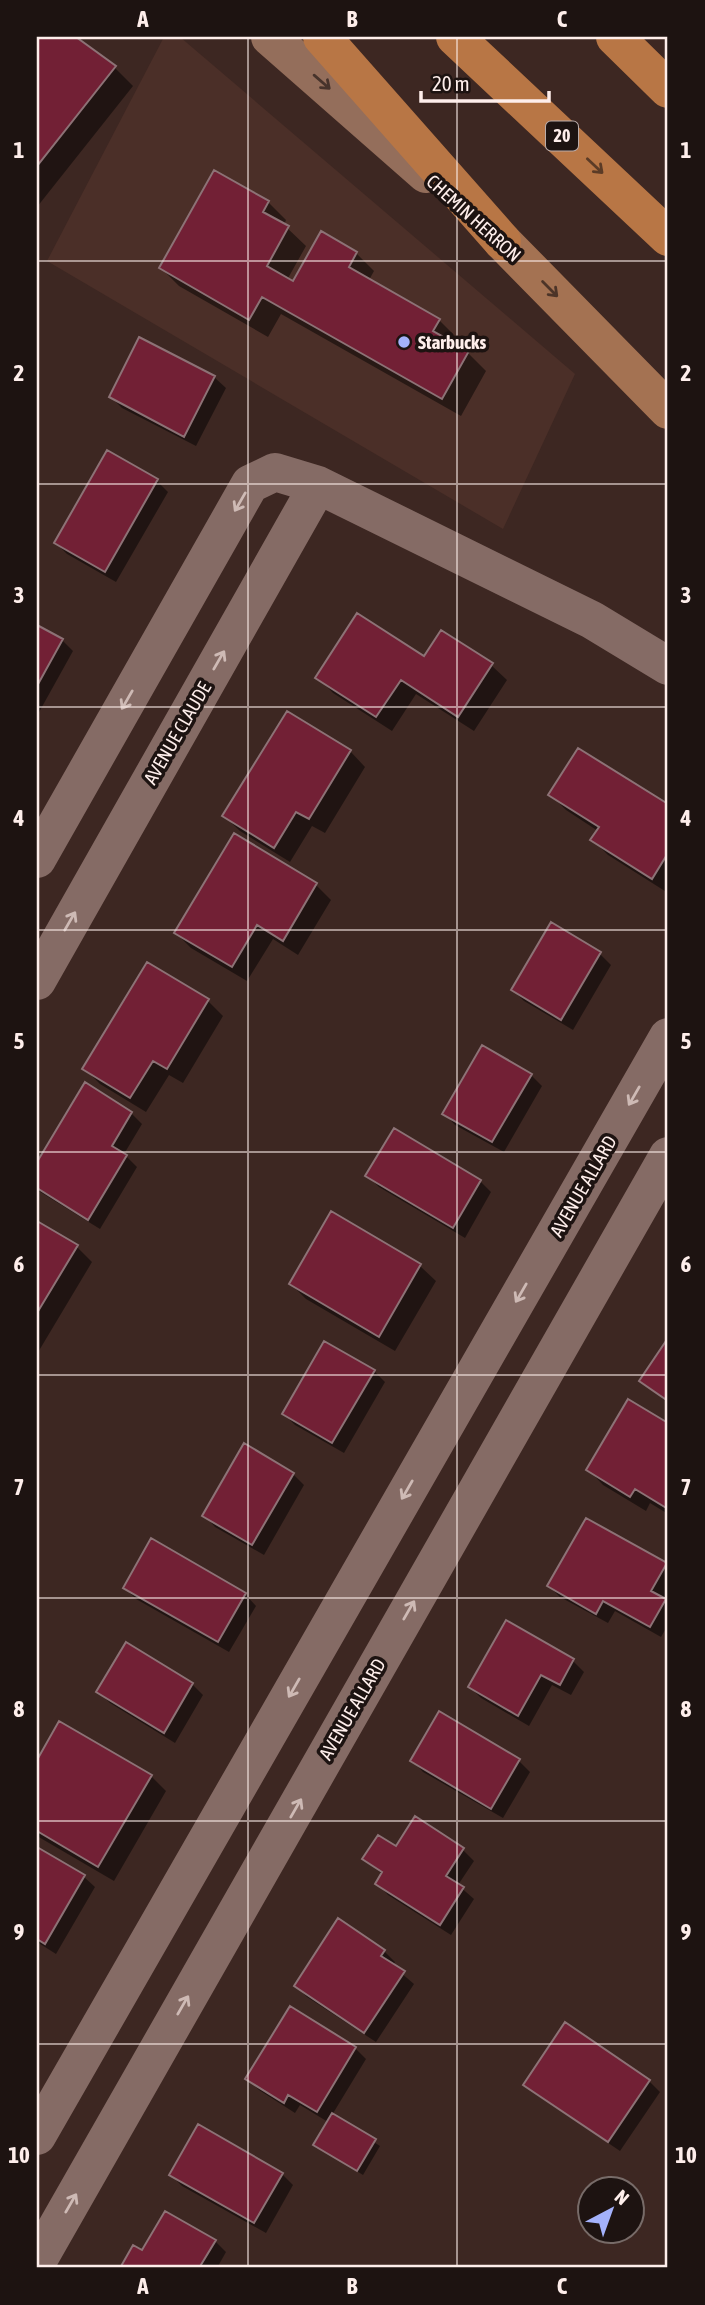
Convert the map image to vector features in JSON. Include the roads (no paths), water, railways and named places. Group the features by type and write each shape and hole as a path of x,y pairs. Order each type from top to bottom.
{"highway":[{"path":"322,37 502,241"},
{"name":"20","path":"455,37 668,237"},
{"path":"615,37 668,89"}],"main road":[{"name":"CHEMIN HERRON","path":"270,37 502,241 668,410"}],"street":[{"path":"37,859 250,484 275,472 318,485 592,620 668,666"},
{"name":"AVENUE CLAUDE","path":"37,981 318,485"},
{"name":"AVENUE ALLARD","path":"37,2136 668,1037"},
{"name":"AVENUE ALLARD","path":"37,2262 668,1156"},
{"path":"375,1546 428,1577"}],"place":[{"name":"Starbucks","path":"404,342"}]}
